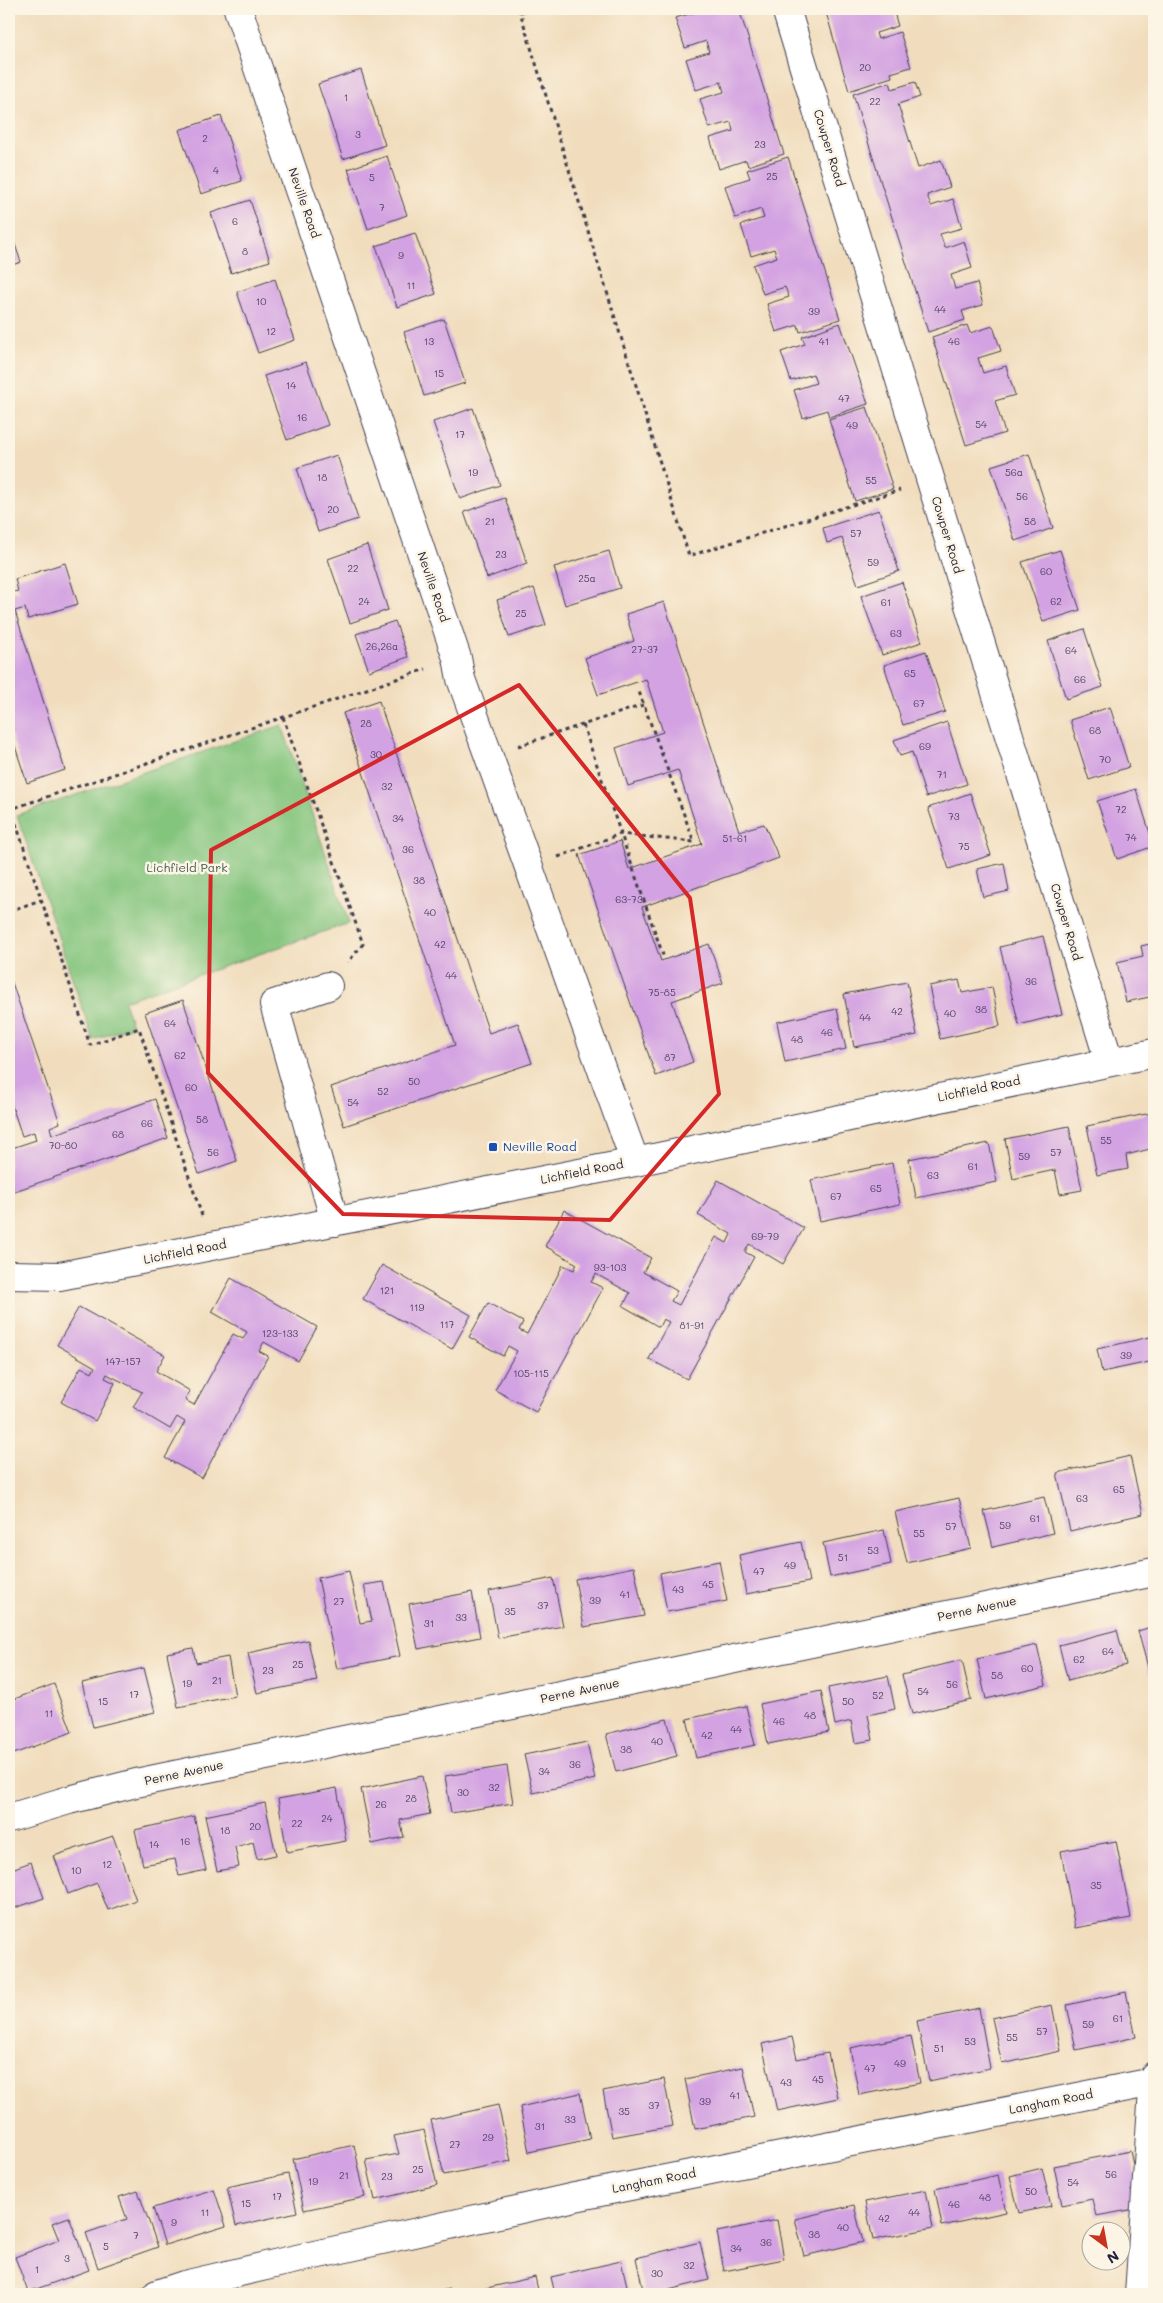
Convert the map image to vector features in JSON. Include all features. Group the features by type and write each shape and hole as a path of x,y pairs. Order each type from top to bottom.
{"street":[{"name":"Neville Road","path":"238,9 457,658 461,679 636,1162"},
{"name":"Cowper Road","path":"786,9 1109,1062"},
{"path":"328,986 274,1004 335,1222"},
{"name":"Lichfield Road","path":"9,1275 60,1276 636,1162 1154,1054"},
{"name":"Perne Avenue","path":"9,1818 136,1782 1154,1572"},
{"path":"1139,2294 1154,2079"},
{"name":"Langham Road","path":"157,2294 184,2285 565,2199 1154,2079"}],"path":[{"path":"531,9 520,12 689,556 931,480"},
{"path":"11,809 457,658"},
{"path":"529,867 620,834 694,842 638,689"},
{"path":"489,756 643,705"},
{"path":"283,717 363,944 328,986"},
{"path":"583,725 664,958"},
{"path":"9,804 90,1045 139,1028 213,1246"},
{"path":"9,911 41,900"}],"highlighted area":[{"path":"519,685 690,898 719,1094 610,1220 343,1214 208,1073 211,850"}],"green space":[{"name":"Lichfield Park","path":"282,725 349,923 124,1001 132,1026 93,1040 17,815"}],"building":[{"path":"696,9 739,9 784,154 748,166 746,160 719,169 710,138 733,131 731,122 709,128 700,99 724,92 721,82 696,90 686,59 709,52 706,41 685,48 675,18 697,12"},
{"path":"825,9 893,9 898,26 876,33 878,39 900,32 911,67 891,73 892,77 849,91"},
{"path":"361,70 385,145 343,159 318,84"},
{"path":"890,82 892,89 915,82 920,97 898,104 918,168 941,160 950,187 927,195 931,206 953,199 962,228 940,234 945,248 964,241 972,268 951,275 955,289 977,283 983,305 962,311 965,320 928,332 853,94"},
{"path":"221,116 242,181 201,194 179,130"},
{"path":"387,156 407,215 368,229 348,169"},
{"path":"788,157 840,319 800,332 798,325 776,332 767,304 789,297 785,287 763,294 753,265 777,257 774,249 751,256 741,225 764,218 761,209 735,218 725,186 750,178 747,170"},
{"path":"250,200 270,261 231,273 211,213"},
{"path":"9,227 21,262 9,266"},
{"path":"415,233 436,294 397,307 376,246"},
{"path":"275,279 295,340 258,353 237,292"},
{"path":"444,319 465,383 424,396 404,332"},
{"path":"840,323 868,404 829,417 827,410 803,418 794,390 816,383 813,374 791,381 781,352 805,344 802,337"},
{"path":"967,325 970,333 993,326 1001,351 978,358 983,373 1006,366 1015,395 995,401 1005,433 966,445 932,337"},
{"path":"306,362 328,425 287,440 264,376"},
{"path":"867,407 893,489 855,501 829,419"},
{"path":"473,408 500,485 460,499 433,422"},
{"path":"1029,454 1053,528 1015,541 991,466"},
{"path":"337,455 358,519 318,532 297,468"},
{"path":"505,498 527,563 487,578 464,512"},
{"path":"879,510 899,571 858,585 842,538 827,543 823,528"},
{"path":"367,545 388,610 350,623 328,559"},
{"path":"1060,550 1080,610 1043,622 1022,562"},
{"path":"609,551 620,588 565,605 554,567"},
{"path":"65,563 78,604 28,619 25,608 15,611 65,770 27,783 11,734 9,735 9,593 18,591 15,579"},
{"path":"902,582 922,642 882,655 861,596"},
{"path":"534,588 546,625 509,637 497,600"},
{"path":"664,602 739,831 764,824 779,858 642,907 661,961 709,944 723,983 672,1001 693,1062 656,1076 579,855 620,841 629,869 702,844 678,770 628,786 616,748 663,732 646,679 598,695 585,658 634,641 626,614"},
{"path":"395,621 408,657 369,671 356,634"},
{"path":"1084,629 1103,687 1066,699 1048,641"},
{"path":"926,651 945,712 903,725 884,665"},
{"path":"379,701 489,1033 518,1023 532,1063 344,1126 331,1087 455,1045 343,713"},
{"path":"1110,707 1129,767 1089,780 1070,720"},
{"path":"947,722 967,784 926,797 912,752 900,756 894,740"},
{"path":"1136,789 1154,846 1117,859 1097,801"},
{"path":"970,793 991,855 949,869 928,808"},
{"path":"1004,863 1009,891 983,897 977,869"},
{"path":"1043,936 1062,1014 1019,1025 1000,947"},
{"path":"1154,943 1154,996 1126,1002 1117,962 1143,956 1141,946"},
{"path":"9,974 60,1123 50,1127 52,1135 155,1099 168,1138 9,1193 9,1149 36,1140 34,1132 22,1136 9,1097"},
{"path":"959,980 962,993 992,987 1000,1026 940,1039 929,986"},
{"path":"907,982 917,1035 854,1047 844,994"},
{"path":"183,1000 237,1161 199,1174 145,1013"},
{"path":"837,1009 846,1049 785,1062 777,1022"},
{"path":"1151,1113 1154,1148 1126,1155 1128,1169 1097,1175 1087,1126"},
{"path":"1069,1126 1082,1190 1060,1194 1055,1170 1013,1179 1005,1139"},
{"path":"989,1143 997,1182 916,1198 909,1159"},
{"path":"892,1163 900,1204 820,1221 811,1180"},
{"path":"718,1180 804,1228 783,1264 749,1244 745,1252 754,1257 687,1379 649,1359 669,1322 663,1319 659,1327 623,1306 630,1293 596,1274 591,1282 603,1288 536,1412 495,1390 517,1351 508,1346 503,1356 469,1337 488,1303 523,1322 519,1330 527,1334 563,1265 574,1270 577,1264 545,1246 564,1210 651,1258 643,1272 677,1291 671,1301 679,1305 716,1237 727,1243 731,1234 698,1215"},
{"path":"382,1265 471,1315 452,1349 363,1299"},
{"path":"231,1278 317,1327 298,1361 264,1342 259,1351 268,1356 202,1478 165,1458 185,1422 177,1417 170,1429 133,1407 142,1392 107,1374 105,1378 115,1383 95,1421 61,1402 81,1367 92,1373 95,1367 57,1345 79,1307 165,1355 156,1371 190,1391 185,1400 194,1405 233,1334 243,1339 247,1332 212,1312"},
{"path":"1154,1312 1154,1328 1153,1328 1150,1313"},
{"path":"1154,1336 1154,1361 1102,1372 1097,1349"},
{"path":"1130,1456 1143,1514 1070,1531 1057,1473"},
{"path":"1154,1474 1154,1499 1153,1499 1149,1475"},
{"path":"1044,1497 1053,1533 993,1547 984,1511"},
{"path":"959,1498 971,1548 907,1563 895,1512"},
{"path":"884,1530 891,1564 830,1577 823,1543"},
{"path":"801,1542 809,1582 746,1594 739,1555"},
{"path":"719,1561 727,1601 667,1612 660,1573"},
{"path":"634,1567 644,1616 584,1627 575,1579"},
{"path":"349,1571 360,1623 372,1621 364,1585 384,1582 400,1656 337,1669 318,1578"},
{"path":"553,1578 563,1626 498,1638 489,1591"},
{"path":"472,1592 480,1637 418,1649 409,1604"},
{"path":"1154,1626 1154,1677 1151,1678 1138,1631"},
{"path":"1117,1630 1126,1665 1068,1681 1059,1645"},
{"path":"308,1640 317,1681 257,1693 248,1653"},
{"path":"1037,1645 1046,1685 986,1699 977,1659"},
{"path":"193,1648 196,1663 228,1657 235,1696 178,1707 167,1653"},
{"path":"962,1660 971,1700 912,1714 902,1675"},
{"path":"144,1668 155,1712 93,1727 82,1683"},
{"path":"888,1676 895,1709 868,1715 873,1740 855,1743 851,1721 835,1725 828,1688"},
{"path":"54,1684 72,1732 11,1755 9,1748 9,1701"},
{"path":"821,1691 829,1732 768,1744 760,1704"},
{"path":"746,1706 755,1745 696,1758 687,1719"},
{"path":"667,1719 677,1756 616,1772 606,1734"},
{"path":"587,1742 595,1779 533,1793 524,1755"},
{"path":"507,1766 513,1803 451,1813 445,1776"},
{"path":"422,1776 430,1814 400,1820 404,1837 372,1844 361,1789"},
{"path":"337,1788 346,1841 287,1852 278,1799"},
{"path":"265,1803 276,1855 257,1859 253,1842 235,1847 239,1867 217,1871 205,1816"},
{"path":"194,1816 206,1870 179,1876 175,1859 143,1865 135,1830"},
{"path":"113,1836 136,1900 108,1910 97,1883 68,1894 54,1856"},
{"path":"1116,1841 1131,1918 1075,1928 1061,1851"},
{"path":"31,1862 44,1898 9,1910 9,1870"},
{"path":"1126,1992 1136,2037 1076,2050 1067,2005"},
{"path":"1052,2005 1061,2051 1002,2064 992,2018"},
{"path":"979,2008 990,2068 929,2081 917,2021"},
{"path":"911,2036 920,2083 859,2095 850,2048"},
{"path":"792,2037 797,2059 828,2053 838,2098 777,2111 762,2044"},
{"path":"743,2067 754,2117 695,2129 685,2079"},
{"path":"664,2079 673,2126 612,2137 603,2091"},
{"path":"580,2093 590,2139 529,2152 520,2107"},
{"path":"498,2105 511,2161 444,2175 431,2120"},
{"path":"424,2130 437,2185 375,2200 366,2160 399,2154 394,2136"},
{"path":"354,2145 365,2197 304,2210 293,2159"},
{"path":"1130,2151 1138,2188 1131,2190 1135,2209 1096,2216 1092,2199 1062,2205 1054,2166"},
{"path":"1042,2168 1051,2206 1019,2213 1010,2176"},
{"path":"288,2174 297,2212 236,2226 227,2187"},
{"path":"998,2175 1006,2212 942,2226 935,2189"},
{"path":"214,2189 226,2226 165,2245 153,2208"},
{"path":"926,2190 933,2228 873,2240 865,2202"},
{"path":"138,2191 158,2247 98,2268 86,2233 127,2219 119,2197"},
{"path":"854,2205 863,2242 804,2256 795,2219"},
{"path":"69,2217 89,2270 28,2292 15,2257 59,2240 52,2223"},
{"path":"777,2220 784,2259 724,2271 717,2232"},
{"path":"700,2242 709,2280 652,2294 644,2294 636,2258"},
{"path":"621,2261 629,2294 555,2294 551,2277"},
{"path":"535,2277 539,2294 475,2294 474,2291"},
{"path":"450,2289 451,2294 429,2294 429,2293"}],"place":[{"name":"Neville Road","path":"493,1147"}]}
